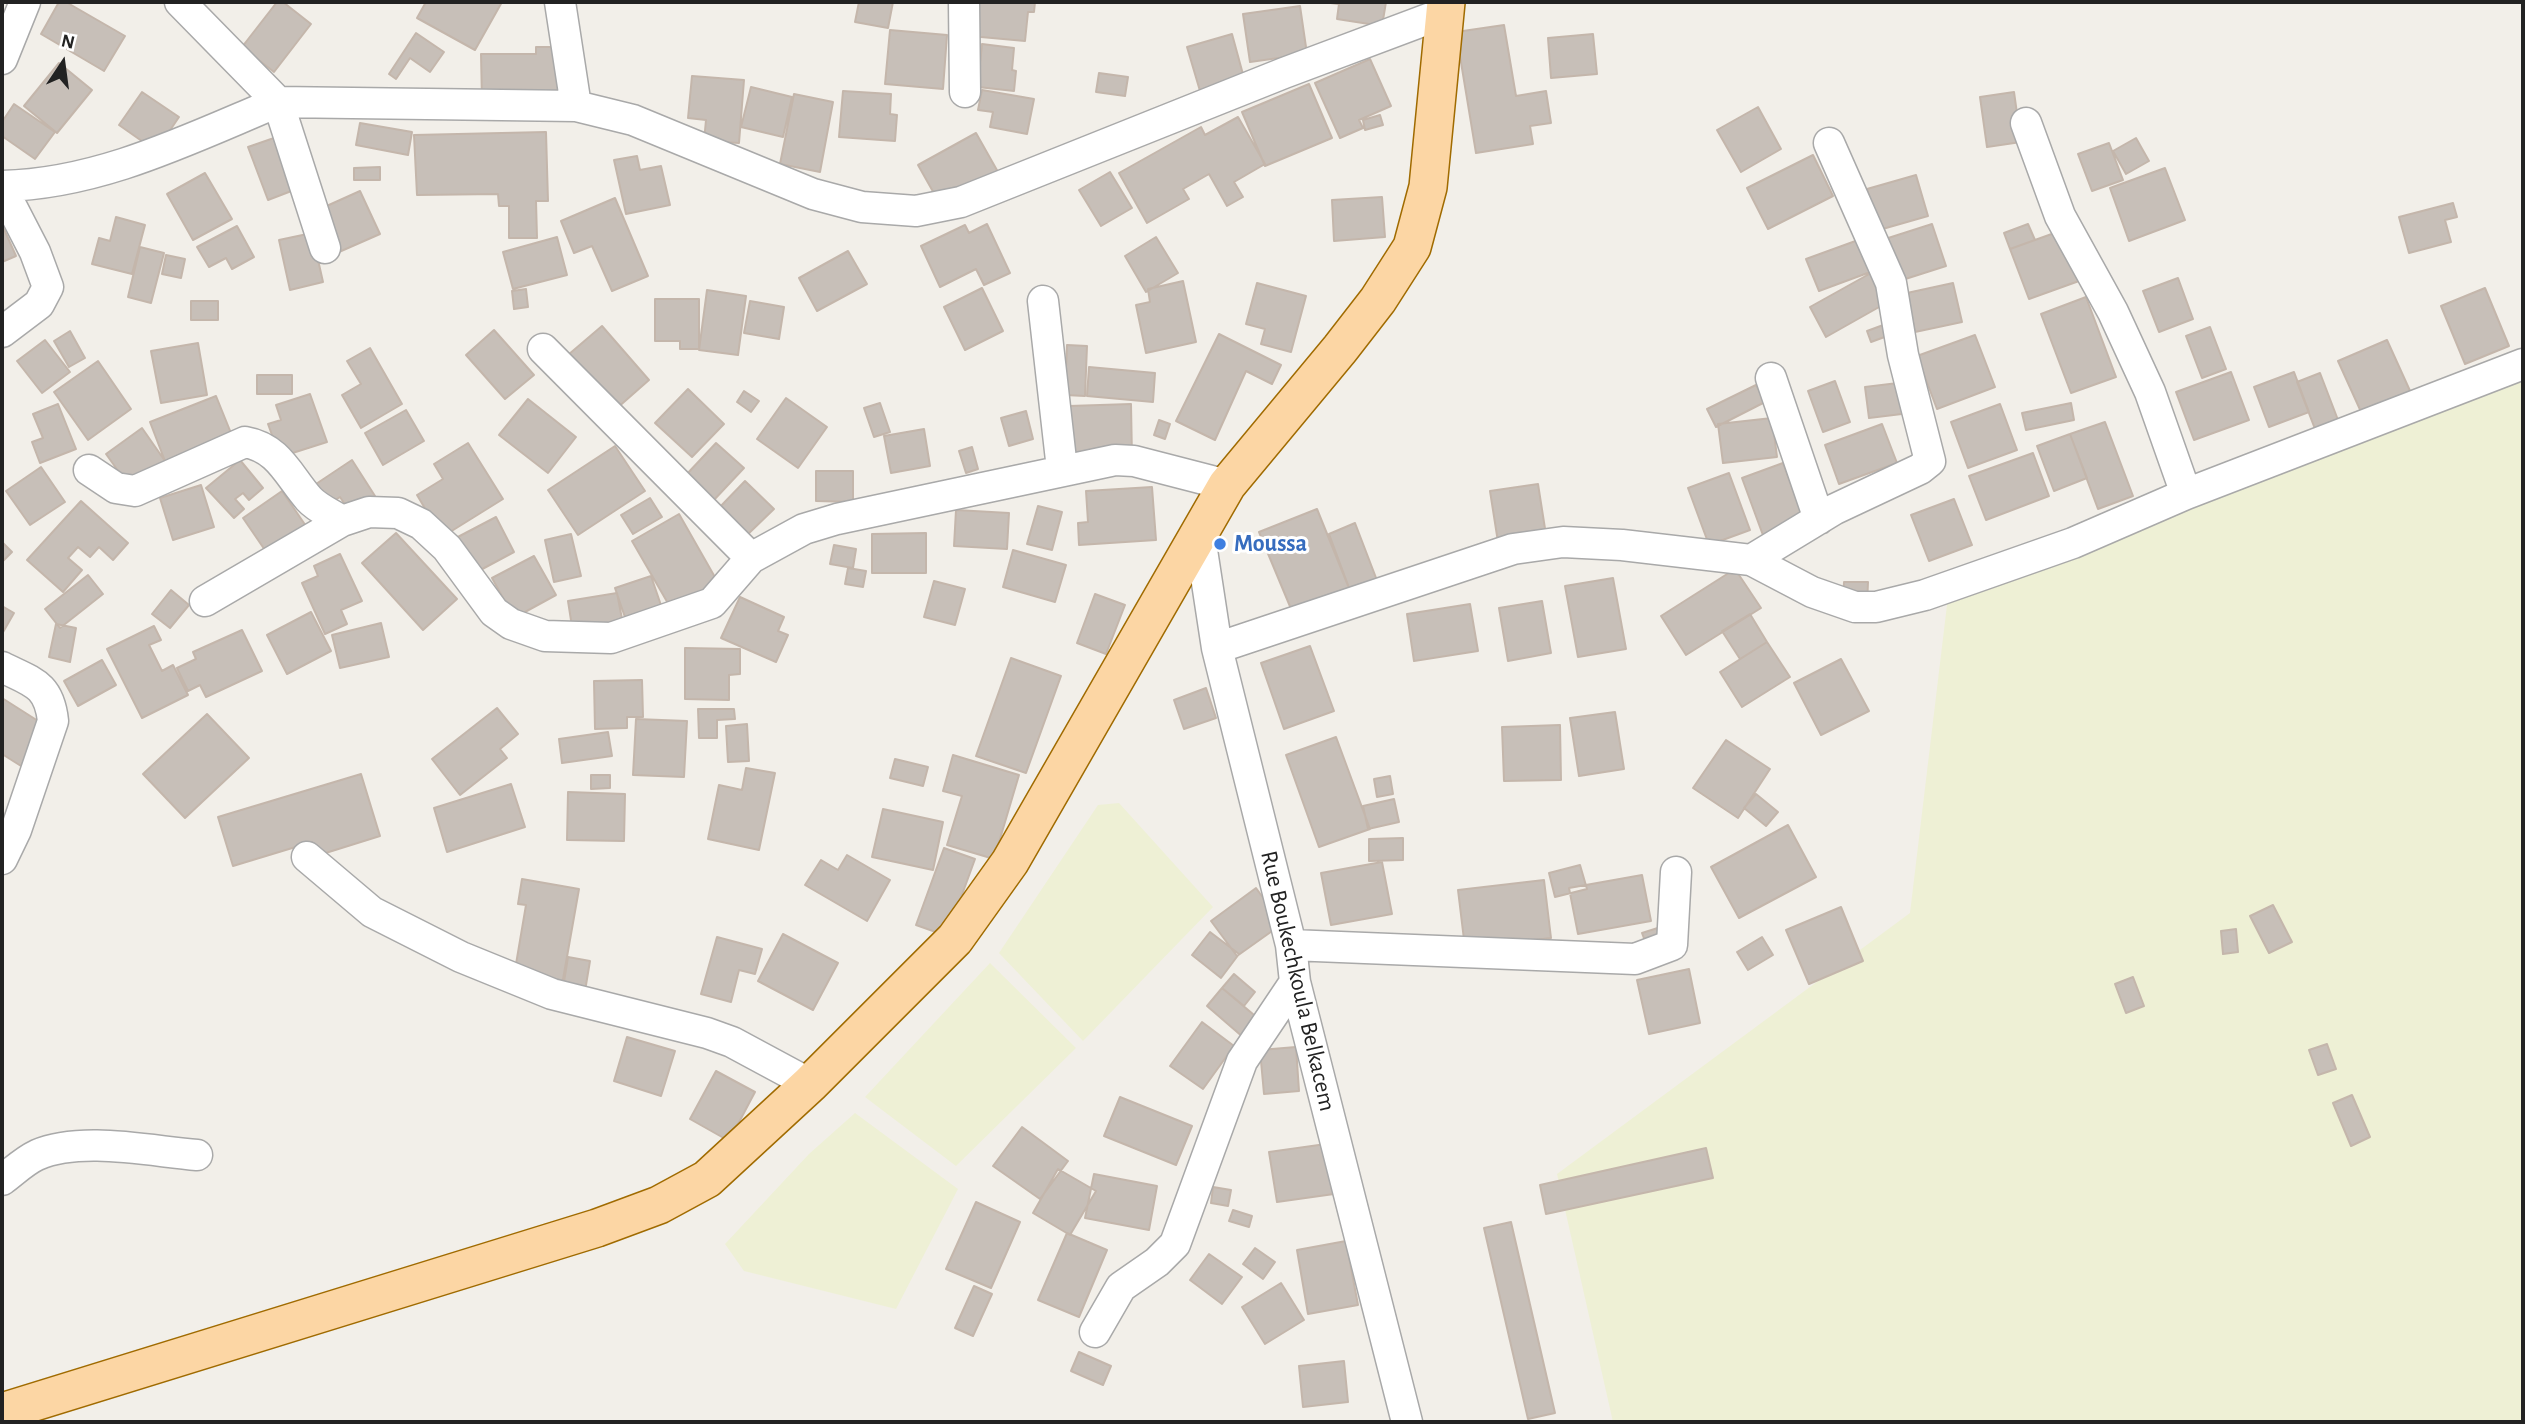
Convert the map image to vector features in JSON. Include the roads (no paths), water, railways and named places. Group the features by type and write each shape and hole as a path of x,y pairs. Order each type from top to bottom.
{"main road":[{"path":"2,1412 583,1232 659,1205 707,1179 810,1084 955,939 1010,862 1200,537 1227,485 1340,349 1378,300 1412,247 1428,187 1445,7"}],"street":[{"path":"2,59 25,2"},
{"path":"180,2 278,103 325,248"},
{"path":"560,2 576,106"},
{"path":"964,2 965,92"},
{"path":"2,332 38,304 48,287 35,252 2,187 30,185 131,163 278,103 576,106 633,120 813,194 862,206 916,211 961,202 1445,7"},
{"path":"2026,123 2060,216 2113,312 2150,392 2186,494"},
{"path":"1751,560 1819,519 1927,466 1931,455 1903,355 1891,283 1829,144"},
{"path":"1043,301 1062,469"},
{"path":"543,349 751,558"},
{"path":"1217,648 1513,549 1563,542 1622,545 1751,560 1812,592 1854,607 1876,607 1925,595 2073,543 2186,494 2523,364"},
{"path":"1770,378 1819,519"},
{"path":"89,470 116,488 135,491 245,442 263,445 282,464 311,502 342,521"},
{"path":"205,601 342,521 369,512 398,513 421,524 447,548 494,611 511,624 545,636 611,638 712,603 751,558 804,529 837,519 1062,469 1115,460 1135,461 1227,485"},
{"name":"Rue Boukechkoula Belkacem","path":"1200,537 1217,648 1291,945 1295,982 1408,1422"},
{"path":"2,667 43,688 51,702 53,721 9,825 2,859"},
{"path":"307,857 372,912 461,957 552,993 733,1042 810,1084"},
{"path":"1291,945 1635,959 1672,945 1676,872"},
{"path":"1095,1332 1121,1287 1157,1262 1175,1244 1242,1061 1295,982"},
{"path":"2,1181 34,1156 59,1147 197,1155"}],"place":[{"name":"Moussa","path":"1220,544"}]}
